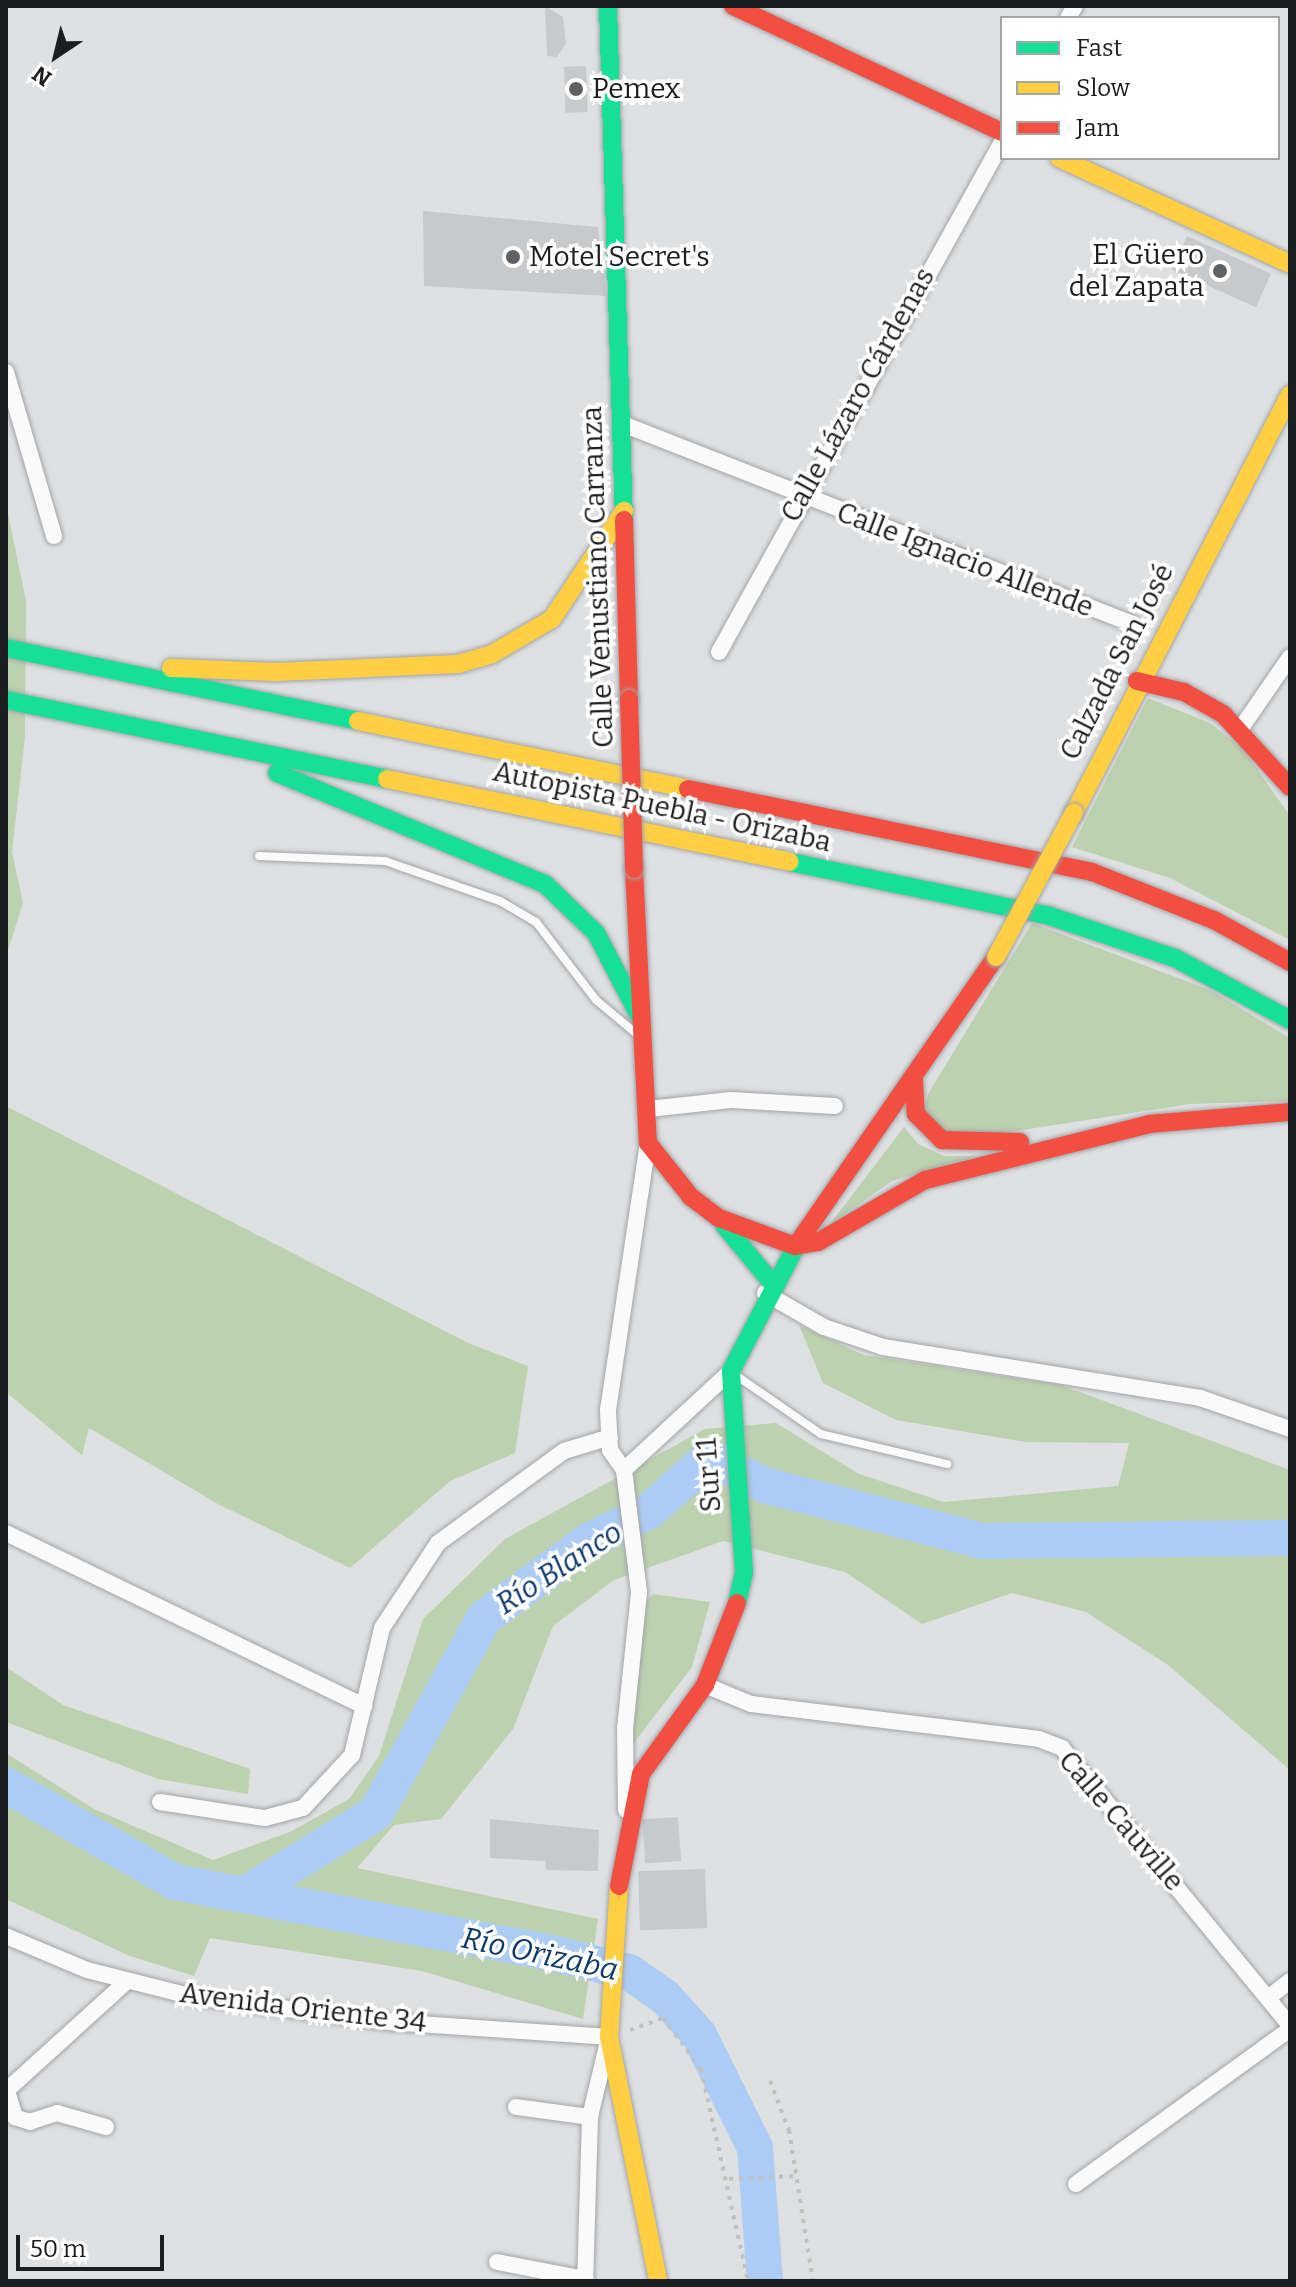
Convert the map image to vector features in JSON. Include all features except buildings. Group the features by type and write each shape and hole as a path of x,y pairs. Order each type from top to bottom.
{"main road":[{"name":"Calle Venustiano Carranza","path":"608,6 634,869 649,1109 648,1143"},
{"path":"733,6 1000,131"},
{"path":"1063,160 1290,264"},
{"name":"Calzada San José","path":"996,957 1074,813 1137,681 1290,394"},
{"path":"90,665 276,672 458,664 492,654 552,619 624,511"},
{"name":"Autopista Puebla - Orizaba","path":"6,648 1092,872 1214,920 1290,962"},
{"path":"1137,681 1184,692 1241,728 1290,787"},
{"name":"Autopista Puebla - Orizaba","path":"6,700 1047,915 1175,958 1290,1020"},
{"path":"119,724 315,784 545,884 596,933 641,1019"},
{"name":"Sur 11","path":"658,2281 609,2035 616,1932 627,1821 641,1774 705,1685 726,1645 744,1573 731,1371 768,1288 914,1081 996,957"},
{"path":"914,1081 911,1103 920,1122 959,1145 1290,1112"},
{"path":"719,1218 795,1246 818,1242 901,1188 1149,1124"},
{"path":"648,1143 683,1189 719,1218 768,1288"}],"street":[{"name":"Calle Lázaro Cárdenas","path":"719,652 799,497 1000,145"},
{"path":"6,372 54,536"},
{"name":"Calle Ignacio Allende","path":"620,423 799,497 1133,624"},
{"path":"1241,728 1290,657"},
{"path":"649,1109 731,1100 835,1106"},
{"name":"Calle Venustiano Carranza","path":"610,1437 648,1143"},
{"path":"768,1288 824,1327 883,1347 1200,1398 1290,1429"},
{"path":"624,1472 731,1371"},
{"path":"160,1802 265,1818 303,1808 352,1755 382,1628 438,1543 564,1451 610,1437 624,1472 637,1564 627,1821"},
{"path":"6,1533 364,1706"},
{"name":"Calle Cauville","path":"705,1685 751,1704 1039,1739 1062,1748 1290,2027"},
{"name":"Avenida Oriente 34","path":"6,1936 125,1983 389,2022 609,2035"},
{"path":"1268,1998 1290,1981"},
{"path":"106,2127 57,2113 30,2122 15,2117 7,2090 125,1983"},
{"path":"1076,2184 1290,2027"},
{"path":"497,2262 585,2280 590,2117 609,2035"},
{"path":"516,2107 590,2117"}],"lane":[{"path":"259,856 385,861 500,901 536,922 596,1000 645,1041"},
{"path":"731,1371 821,1434 947,1464"}],"path":[{"path":"609,2035 653,2019 672,2025 701,2069 729,2179 748,2281"},
{"path":"770,2081 798,2176 813,2281"},
{"path":"729,2179 798,2176"}],"green space":[{"path":"6,504 26,601 25,737 12,852 23,903 6,956"},
{"path":"1148,698 1210,723 1243,749 1290,816 1290,940 1170,878 1072,847"},
{"path":"1032,923 1210,990 1290,1038 1290,1101 1190,1104 971,1138 946,1132 924,1109 928,1094"},
{"path":"6,1106 468,1343 528,1366 515,1453 450,1481 350,1568 218,1504 89,1428 82,1455 6,1392"},
{"path":"904,1127 918,1144 944,1156 977,1156 892,1181 830,1224"},
{"path":"799,1325 864,1355 1061,1385 1290,1470 1290,1770 1168,1665 1086,1612 1012,1593 922,1624 845,1572 723,1541 614,1580 553,1626 513,1729 441,1819 394,1825 357,1868 598,1919 583,2019 422,1971 210,1938 194,1976 130,1956 6,1899 6,1753 94,1809 213,1860 290,1832 349,1799 379,1756 423,1619 505,1539 705,1429 776,1423 859,1474 944,1502 1118,1486 1129,1443 1026,1442 896,1420 823,1383"},
{"path":"653,1594 710,1602 692,1667 633,1744 641,1606"},
{"path":"6,1667 63,1705 250,1769 248,1794 158,1779 6,1722"}],"waterway":[{"name":"Río Blanco","path":"6,1785 175,1882 244,1895 376,1813 484,1618 590,1540 648,1512 709,1458 767,1486 982,1541 1290,1538"},
{"name":"Río Orizaba","path":"244,1895 556,1954 629,1972 665,1997 699,2035 755,2148 765,2281"}],"traffic: fast":[{"path":"608,6 624,520"},
{"path":"6,648 358,721"},
{"path":"6,700 387,779"},
{"path":"277,773 545,884 596,933 641,1019"},
{"path":"790,862 1047,915 1175,958 1290,1020"},
{"path":"724,1225 772,1283"},
{"path":"737,1603 744,1573 731,1371 797,1244"}],"traffic: slow":[{"path":"1063,160 1290,264"},
{"path":"1074,813 1290,394"},
{"path":"171,668 276,672 458,664 492,654 552,619 624,511"},
{"path":"358,721 688,789"},
{"path":"387,779 790,862"},
{"path":"996,957 1074,813"},
{"path":"619,1886 609,2037 658,2281"}],"traffic: jam":[{"path":"733,6 1000,131"},
{"path":"624,520 629,699"},
{"path":"1137,681 1184,692 1223,714 1290,787"},
{"path":"629,699 634,869"},
{"path":"688,789 1092,872 1214,920 1290,962"},
{"path":"634,869 648,1143 691,1197 719,1218 795,1246"},
{"path":"797,1244 996,957"},
{"path":"914,1081 916,1114 942,1140 1020,1142"},
{"path":"795,1246 818,1242 925,1180 1149,1124 1290,1112"},
{"path":"619,1886 641,1774 705,1685 737,1603"}],"place":[{"name":"Pemex","path":"576,89"},
{"name":"Motel Secret's","path":"513,257"},
{"name":"El Güero del Zapata","path":"1220,271"}]}
